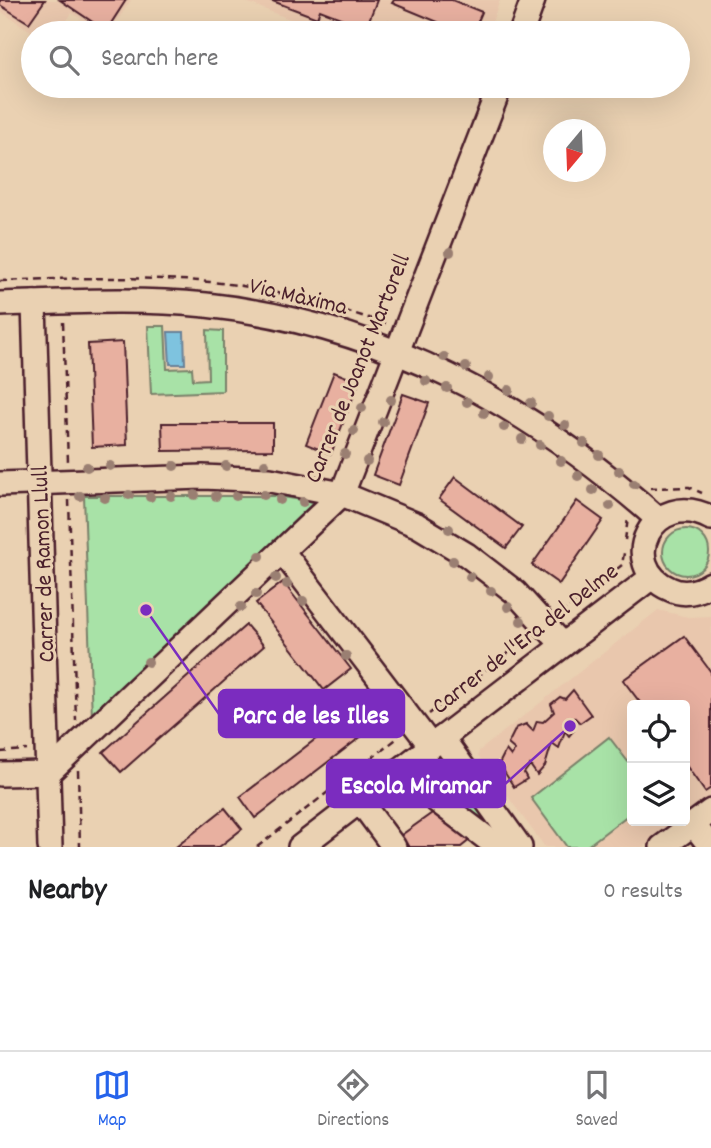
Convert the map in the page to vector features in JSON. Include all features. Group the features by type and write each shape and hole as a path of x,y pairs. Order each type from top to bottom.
{"street":[{"path":"525,21 533,0"},
{"name":"Carrer de Joanot Martorell","path":"48,773 342,494 495,98"},
{"name":"Via Màxima","path":"0,304 117,300 207,305 301,322 397,352 488,394 556,436 643,495 658,519"},
{"name":"Carrer de Ramon Llull","path":"34,303 50,847"},
{"path":"0,484 203,477 270,480 342,494 417,525 467,555 515,592 563,645"},
{"path":"711,518 685,509 658,519 645,540 646,565 652,577 675,592 688,593 711,584"},
{"path":"282,551 415,725 437,742 495,811 520,847"},
{"name":"Carrer de l'Era del Delme","path":"300,847 652,577"},
{"path":"398,771 498,847"},
{"path":"0,774 48,773"},
{"path":"360,801 394,847"},
{"path":"479,830 490,824 495,811"},
{"path":"662,847 702,817 711,847"}],"path":[{"name":"Carrer de Ramon Llull","path":"62,279 80,847"},
{"name":"Carrer de l'Era del Delme","path":"257,847 622,565 628,511 643,495"}],"shaded area":[{"path":"0,0 131,0 117,21 84,21 72,13 66,21 21,21 21,25 0,11"},
{"path":"241,0 500,0 492,21 294,21"},
{"path":"658,610 688,617 711,616 711,796 690,812 690,700 627,700 627,826 671,826 643,847 545,847 478,756 479,751"}],"green space":[{"path":"148,326 165,326 167,369 192,368 193,380 208,379 207,330 223,331 223,391 151,394"},
{"path":"84,496 277,496 314,502 92,718"},
{"path":"686,529 702,536 709,552 702,568 686,575 670,568 663,552 670,536"},
{"path":"609,737 627,760 627,816 586,847 567,847 531,798"},
{"path":"459,775 486,814 480,823 436,793"}],"water":[{"path":"168,332 184,332 185,364 170,364"}],"building":[{"path":"0,0 45,0 30,21 26,21 0,5"},
{"path":"60,0 126,0 112,21 91,21"},
{"path":"270,0 377,0 369,21 346,21 320,10 317,18"},
{"path":"394,0 452,0 482,12 478,21 436,21 392,3"},
{"path":"123,342 127,445 92,447 88,344"},
{"path":"334,372 359,382 331,454 306,444"},
{"path":"403,394 429,403 399,485 373,475"},
{"path":"162,423 273,423 273,450 163,451"},
{"path":"455,477 522,527 506,548 439,499"},
{"path":"577,501 603,520 559,584 532,565"},
{"path":"283,582 351,669 324,690 256,603"},
{"path":"246,625 264,646 121,772 103,752"},
{"path":"684,636 711,672 711,788 705,792 690,771 690,700 638,700 623,680"},
{"path":"573,690 591,715 580,723 575,718 570,724 574,730 569,736 565,731 559,748 552,743 545,766 537,775 530,765 524,773 527,779 514,787 499,764 506,750 511,756 515,750 508,744 516,728 526,724 533,731 537,721 543,722 554,712 551,704 560,697 565,699"},
{"path":"368,699 384,719 255,818 240,797"},
{"path":"225,808 242,829 219,847 176,847"},
{"path":"435,811 471,839 461,847 409,847 400,836"}],"place":[{"name":"Parc de les Illes","path":"146,610"},
{"name":"Escola Miramar","path":"570,726"}]}
